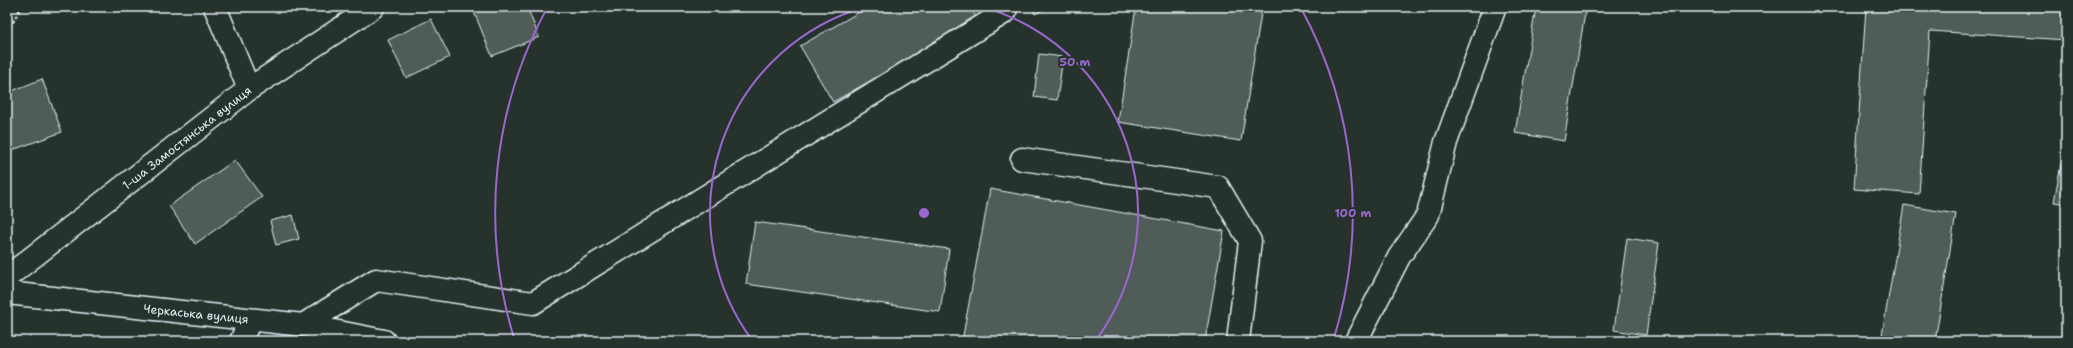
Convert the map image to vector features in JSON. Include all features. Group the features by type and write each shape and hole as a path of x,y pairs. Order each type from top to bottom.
{"street":[{"path":"215,7 249,89"},
{"name":"1-ша Замостянська вулиця","path":"7,276 249,89 373,7"},
{"path":"1356,341 1399,258 1428,214 1446,142 1495,7"},
{"path":"303,325 376,280 533,303 1006,12"},
{"path":"1022,159 1218,187 1250,241 1238,341"},
{"name":"Черкаська вулиця","path":"7,293 303,325 384,341"},
{"path":"241,341 250,320"}],"path":[{"path":"7,33 21,7"},
{"path":"7,340 31,341"}],"building":[{"path":"472,7 527,7 539,37 492,56"},
{"path":"868,7 970,7 978,20 833,102 800,46"},
{"path":"1031,7 1049,7 1035,14"},
{"path":"1136,7 1262,7 1241,141 1118,122"},
{"path":"1536,7 1586,7 1564,141 1515,133"},
{"path":"1866,7 2066,7 2066,40 1930,31 1919,194 1854,189"},
{"path":"431,19 450,57 406,78 388,40"},
{"path":"1039,54 1063,57 1057,100 1034,97"},
{"path":"42,79 62,132 7,152 7,93"},
{"path":"2064,147 2066,148 2066,204 2054,202"},
{"path":"235,160 262,197 195,244 169,206"},
{"path":"990,189 1224,231 1205,341 962,341"},
{"path":"1904,205 1956,214 1935,341 1881,341"},
{"path":"293,215 299,239 276,245 270,221"},
{"path":"755,222 949,249 940,312 746,284"},
{"path":"1627,238 1659,243 1646,335 1614,330"}]}
